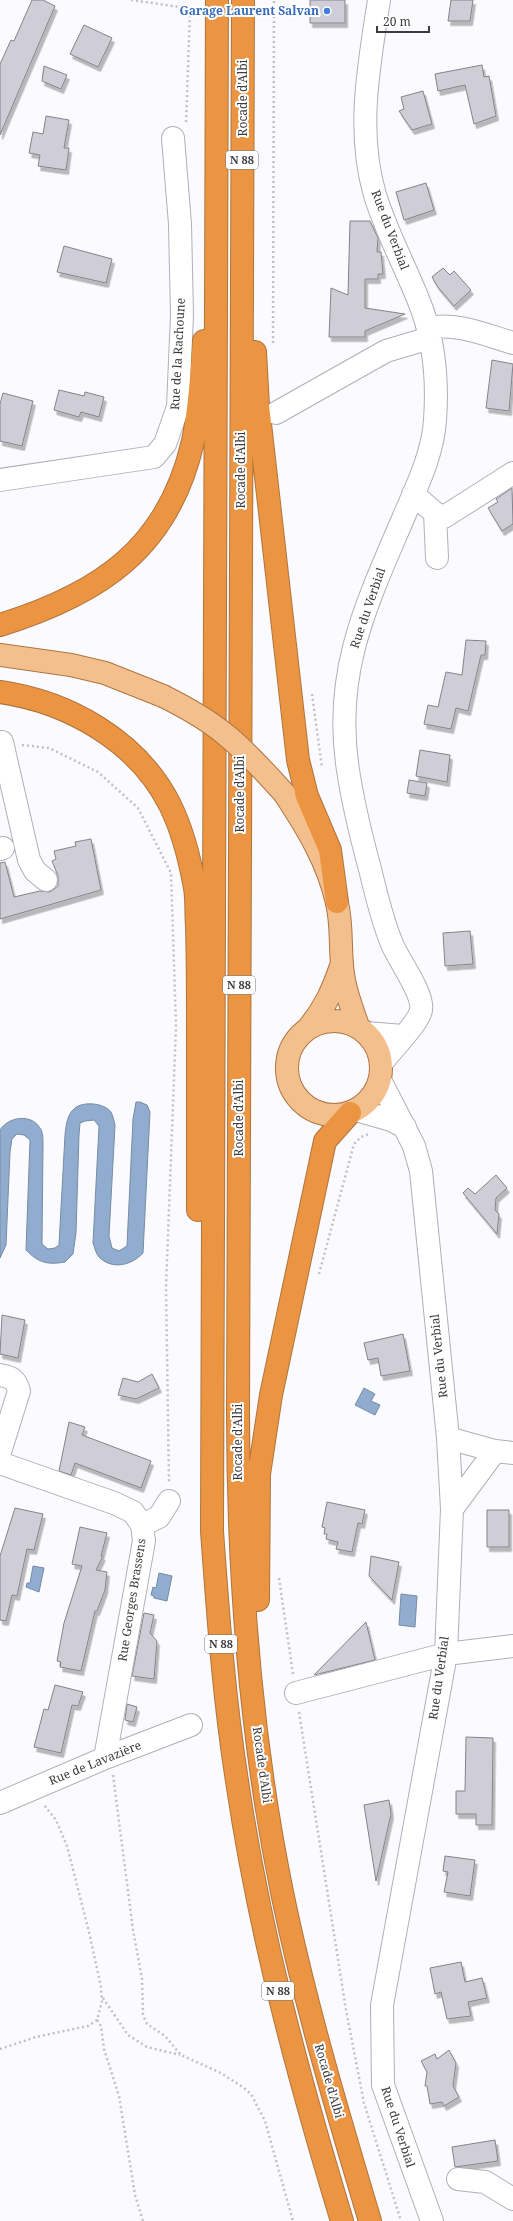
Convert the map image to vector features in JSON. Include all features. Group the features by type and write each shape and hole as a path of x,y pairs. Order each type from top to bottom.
{"highway":[{"name":"Rocade d'Albi","path":"217,0 212,1531 220,1641 234,1757 257,1898 275,1980 309,2114 342,2221"},
{"name":"Rocade d'Albi","path":"243,0 238,1482 248,1651 260,1754 283,1895 306,2000 336,2108 370,2221"},
{"path":"0,625 46,610 93,587 128,560 160,522 181,482 193,440 204,334 217,292"},
{"path":"241,320 254,338 259,413 298,760 307,796 330,850 337,902"},
{"path":"0,692 19,695 54,705 90,721 123,745 147,769 170,804 184,840 195,890 198,958 198,1241 212,1531"},
{"path":"248,1651 259,1612 259,1474 271,1395 325,1141 353,1112"}],"main road":[{"path":"0,655 34,661 72,665 105,673 163,696 191,711 225,735 252,758 284,793 314,839 326,868 337,902 342,934 342,965 348,999 362,1030"},
{"path":"0,666 34,661"},
{"path":"309,1027 320,1022 333,1020 346,1022 362,1030 374,1042 380,1072 371,1097 353,1112 334,1116 319,1113 305,1106 294,1095 288,1081 286,1066 289,1051 297,1037 309,1027 322,1012 330,997 342,965"}],"street":[{"name":"Rue du Verbial","path":"380,0 364,106 367,154 375,194 391,238 419,301 429,333 435,365 437,396 435,425 423,471 357,632 347,675 344,746 353,804 378,901 392,943 407,974 419,993 421,1010 413,1026 403,1036 380,1072 414,1146 420,1171 448,1438 452,1509 446,1654 382,2005 383,2085 432,2221"},
{"name":"Rue de la Rachoune","path":"0,480 154,457 165,444 178,407 182,315 180,224 173,138"},
{"path":"276,413 386,352 429,333 438,326 464,329 513,343"},
{"path":"413,494 435,513 444,516 513,473"},
{"path":"435,513 437,558"},
{"path":"1,742 29,860 35,870 46,880"},
{"path":"362,1030 403,1036"},
{"path":"353,1112 381,1117 405,1127"},
{"path":"0,1374 11,1377 17,1383 18,1391 0,1452"},
{"path":"448,1438 504,1452 452,1509"},
{"name":"Rue Georges Brassens","path":"0,1464 114,1503 133,1512 142,1525 144,1541 105,1758"},
{"path":"142,1525 159,1517 169,1501"},
{"path":"296,1693 446,1654 513,1646"},
{"name":"Rue de Lavazière","path":"0,1803 105,1758 192,1726"},
{"path":"458,2179 485,2182 513,2199"}],"path":[{"path":"131,0 187,8 190,11 186,124 173,138"},
{"path":"273,345 274,0"},
{"path":"312,692 322,769"},
{"path":"1,742 49,748 98,772 138,808 171,873 176,1026 166,1287 169,1501"},
{"path":"317,1278 354,1144 361,1137 371,1134 378,1129 381,1117"},
{"path":"278,1571 346,2010 364,2103 400,2221"},
{"path":"105,1758 114,1778 133,1930 142,1979 143,2015 147,2024 165,2036 180,2055"},
{"path":"0,2049 36,2037 88,2026 97,2020 102,2001 89,1932 67,1846 56,1820 31,1790"},
{"path":"102,1996 128,2035 147,2047 180,2055 221,2073 251,2094 265,2121 293,2221"},
{"path":"97,2020 101,2026 104,2048 119,2096 134,2195 143,2221"}],"water":[{"path":"136,1102 147,1105 150,1112 143,1253 128,1263 116,1265 111,1264 105,1262 99,1257 93,1243 99,1126 94,1120 80,1123 76,1233 73,1254 65,1262 48,1263 35,1258 26,1250 30,1140 24,1135 17,1134 12,1139 10,1152 6,1245 0,1258 0,1130 8,1122 20,1118 31,1120 36,1123 41,1130 43,1136 42,1244 48,1249 55,1248 59,1245 66,1124 70,1113 75,1108 83,1104 94,1104 104,1107 111,1112 113,1118 115,1125 109,1236 112,1248 119,1251 127,1246 133,1119"},
{"path":"364,1388 375,1394 371,1401 380,1405 375,1415 355,1405"},
{"path":"33,1566 44,1568 39,1592 26,1587 27,1583 30,1583"},
{"path":"159,1573 172,1576 167,1601 154,1598 154,1596 151,1595 153,1587 156,1588"},
{"path":"401,1594 417,1596 415,1627 399,1625"}],"building":[{"path":"32,0 43,0 55,6 0,135 0,64 11,40 14,41"},
{"name":"Garage Laurent Salvan","path":"310,0 345,0 345,23 310,23"},
{"path":"451,0 473,0 470,21 448,21"},
{"path":"84,25 112,38 98,67 70,54"},
{"path":"482,65 484,77 489,76 496,116 474,124 465,85 438,91 435,74"},
{"path":"44,66 67,75 61,89 42,81"},
{"path":"423,91 432,124 412,130 399,111 404,109 401,97"},
{"path":"46,116 69,120 64,148 69,148 66,170 38,166 40,155 29,153 33,132 43,134"},
{"path":"426,183 434,210 404,220 396,192"},
{"path":"350,221 370,221 378,238 377,252 381,252 383,274 378,274 378,279 365,279 365,308 405,314 365,331 365,337 329,337 331,288 348,295"},
{"path":"64,246 112,259 106,283 57,272"},
{"path":"443,268 450,275 454,271 471,290 454,306 437,286 432,277"},
{"path":"492,360 513,364 509,411 486,408"},
{"path":"59,390 84,396 85,392 104,397 99,417 81,412 79,417 54,410"},
{"path":"3,393 33,401 22,446 0,441 0,404"},
{"path":"512,488 513,524 502,531 488,508 498,502 496,499"},
{"path":"466,640 486,641 485,655 481,655 468,711 456,708 451,729 424,724 428,705 438,707 446,672 462,675"},
{"path":"420,750 450,755 447,782 416,776"},
{"path":"409,780 427,783 425,796 407,793"},
{"path":"91,839 101,890 0,919 0,863 5,862 14,897 40,891 50,892 58,886 58,876 52,861 56,859 54,851 76,846 75,842"},
{"path":"470,931 473,964 445,966 443,933"},
{"path":"496,1175 507,1188 496,1198 495,1210 499,1214 497,1234 463,1193 468,1188 475,1194"},
{"path":"2,1315 25,1320 18,1358 0,1354"},
{"path":"403,1334 410,1371 381,1376 378,1358 368,1360 364,1343"},
{"path":"152,1374 159,1388 136,1399 118,1395 123,1378 138,1382"},
{"path":"69,1422 85,1427 82,1435 151,1461 141,1488 75,1463 71,1475 59,1471"},
{"path":"327,1502 365,1510 362,1524 358,1523 352,1552 336,1549 338,1542 326,1539 327,1534 324,1534 325,1528 322,1527"},
{"path":"15,1508 43,1514 34,1550 27,1549 17,1596 12,1595 6,1621 0,1620 0,1556"},
{"path":"487,1510 509,1510 509,1547 487,1547"},
{"path":"80,1527 107,1533 101,1556 103,1556 96,1570 107,1572 105,1590 97,1611 95,1611 81,1671 60,1667 61,1662 57,1661 64,1623 82,1566 72,1564"},
{"path":"371,1556 399,1562 392,1600 369,1576"},
{"path":"144,1613 154,1615 150,1633 157,1641 154,1679 132,1676"},
{"path":"366,1622 375,1660 314,1675"},
{"path":"55,1685 83,1692 78,1706 72,1705 61,1753 34,1747 44,1709 48,1710"},
{"path":"127,1704 137,1707 133,1722 125,1720"},
{"path":"466,1737 493,1738 492,1825 476,1825 476,1814 456,1814 456,1791 465,1791"},
{"path":"389,1800 391,1814 376,1881 364,1805"},
{"path":"445,1856 475,1860 470,1896 444,1892 448,1872 443,1871"},
{"path":"461,1962 465,1982 482,1978 487,1998 468,2002 471,2016 447,2019 441,1992 435,1994 430,1968"},
{"path":"449,2050 456,2063 453,2086 459,2097 444,2106 442,2102 430,2104 427,2086 425,2086 427,2072 421,2061 435,2054 437,2059"},
{"path":"495,2140 498,2161 455,2167 452,2147"}],"place":[{"name":"Garage Laurent Salvan","path":"327,11"}]}
